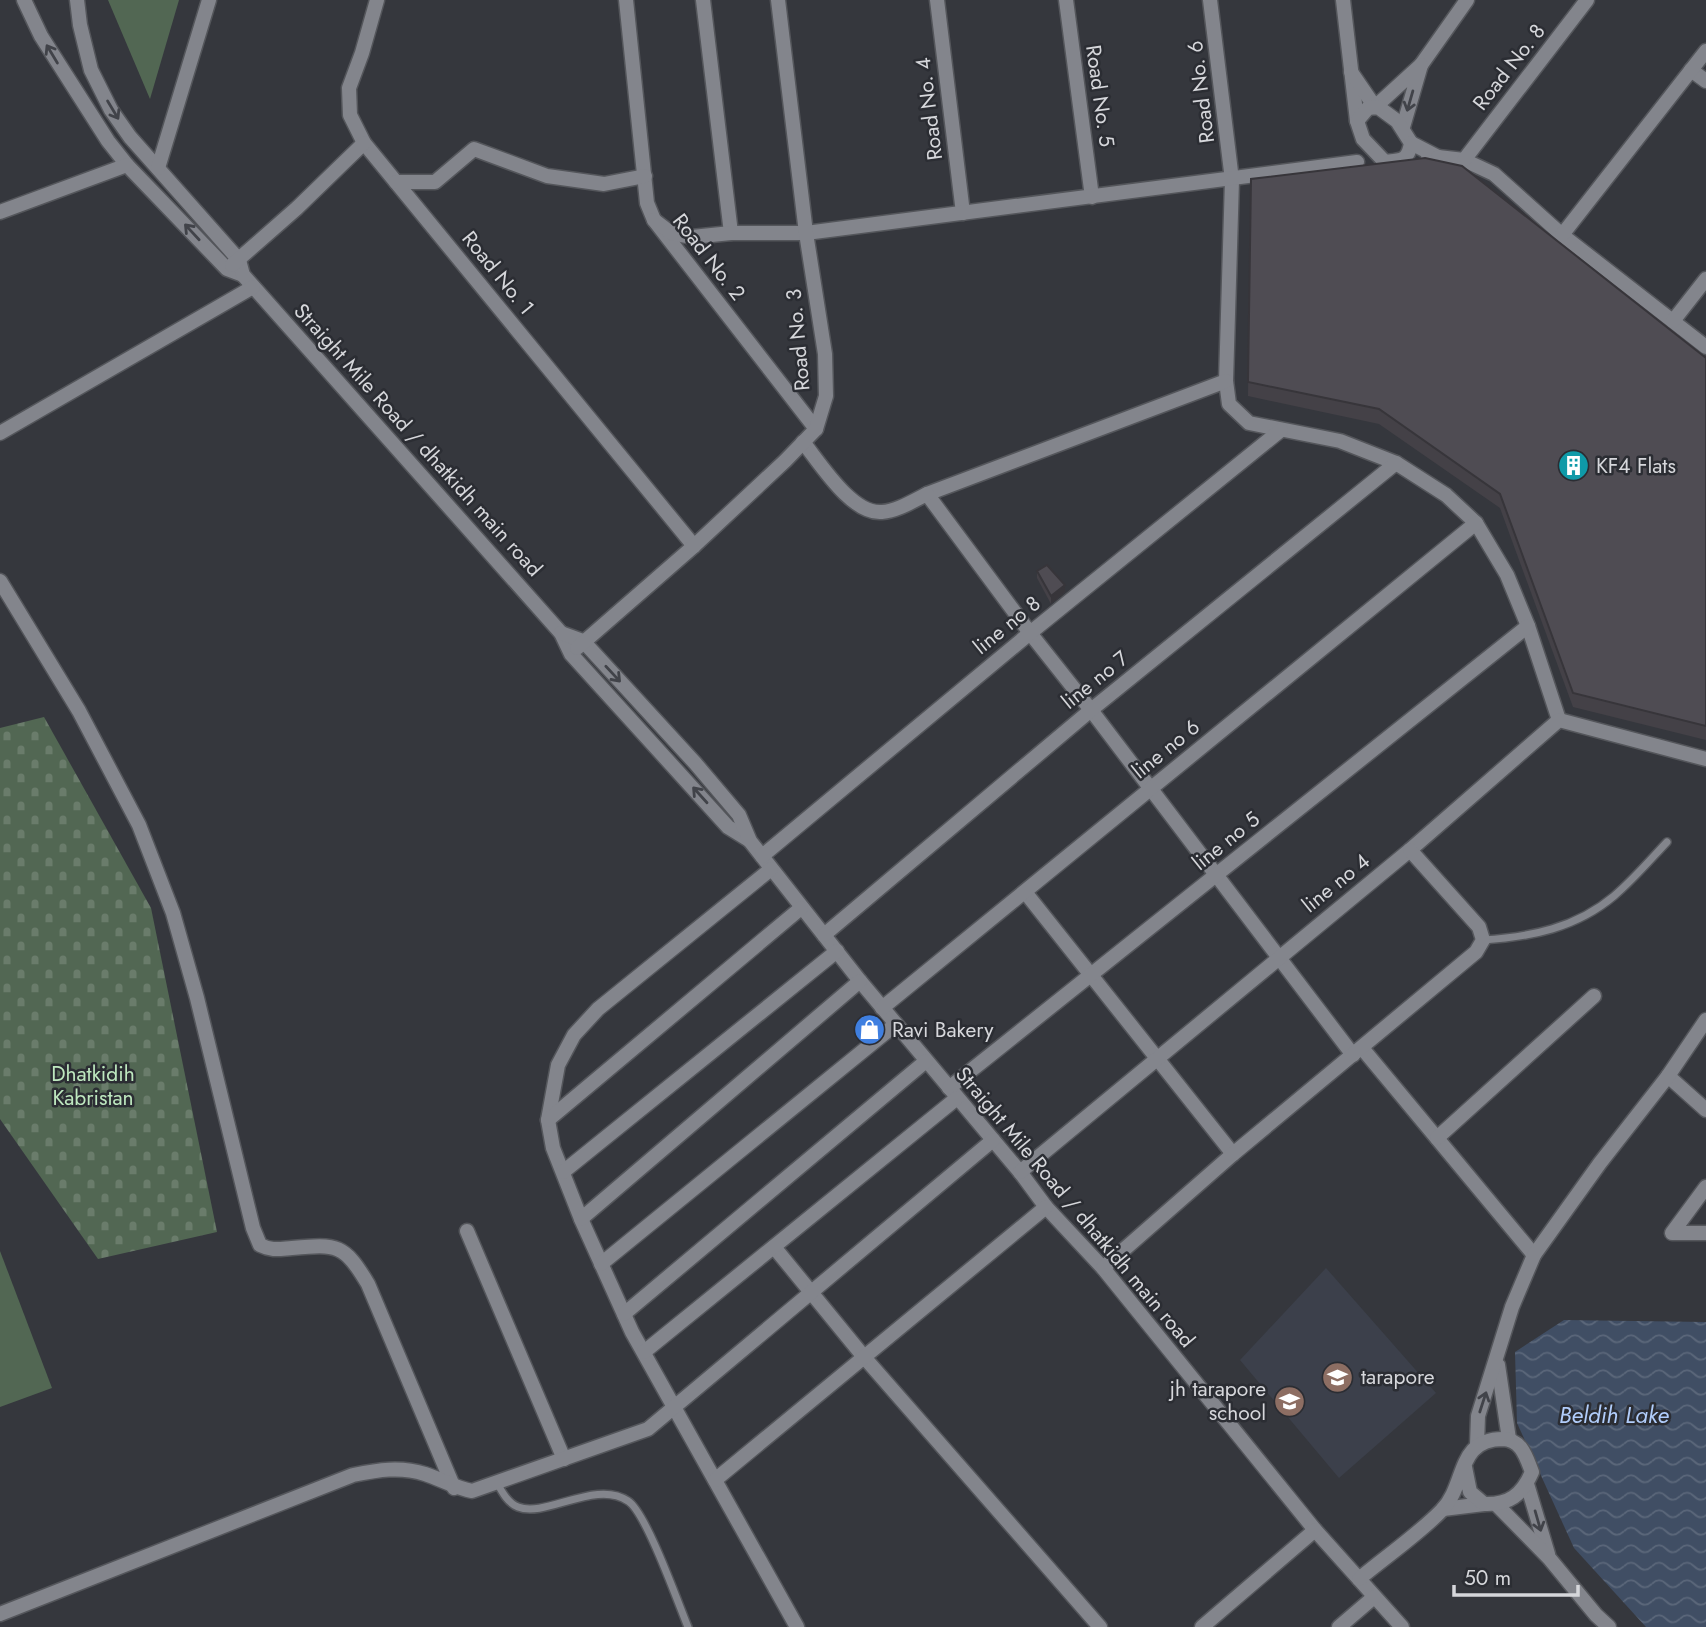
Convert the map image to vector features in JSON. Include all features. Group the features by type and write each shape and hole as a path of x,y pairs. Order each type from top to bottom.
{"street":[{"name":"Straight Mile Road / dhatkidh main road","path":"23,0 59,65 108,141 128,165 248,281 561,633 571,654 729,827 750,841"},
{"name":"Straight Mile Road / dhatkidh main road","path":"77,0 80,25 92,70 111,110 233,265"},
{"path":"158,168 209,0"},
{"name":"Road No. 1","path":"377,0 349,88 350,115 364,143 694,546"},
{"name":"Road No. 2","path":"626,0 647,203 654,220 816,429"},
{"path":"703,0 731,233"},
{"name":"Road No. 3","path":"571,654 694,546 816,429 826,396 825,354 806,233 778,0"},
{"name":"Road No. 4","path":"937,0 962,213"},
{"name":"Road No. 5","path":"1066,0 1093,197"},
{"name":"Road No. 6","path":"1210,0 1232,180 1226,381"},
{"path":"1343,0 1357,121 1363,139 1385,162"},
{"path":"1351,72 1375,107 1421,65 1467,0"},
{"name":"Road No. 8","path":"1464,160 1587,0"},
{"path":"1562,235 1706,51"},
{"path":"1403,127 1421,65"},
{"path":"1691,70 1706,81"},
{"path":"1357,121 1368,108 1378,107 1389,113 1403,127 1411,142 1438,157"},
{"path":"1357,162 1363,139"},
{"path":"1402,161 1408,156 1411,142"},
{"path":"233,265 364,143"},
{"path":"396,182 435,182 474,149 547,176 604,184 645,176"},
{"path":"654,220 671,233 692,237 731,233 806,233 1357,162 1438,157 1464,160 1494,174 1562,235 1706,347"},
{"path":"0,212 128,165"},
{"path":"1673,321 1706,279"},
{"path":"0,433 248,281"},
{"path":"803,442 849,498 864,509 880,513 1226,381 1229,404 1249,423 1340,441 1396,463 1446,495 1476,523 1507,575 1528,626 1559,720 1706,759"},
{"name":"line no 8","path":"762,856 1281,430"},
{"name":"line no 7","path":"824,935 1091,710 1396,463"},
{"path":"927,494 1030,634 1279,958 1437,1138 1534,1255"},
{"name":"line no 6","path":"882,1008 1476,523"},
{"path":"0,581 79,711 139,825 173,913 197,998 253,1228 260,1245 272,1251 324,1246 344,1250 356,1264 368,1284 454,1488"},
{"name":"line no 5","path":"644,1352 774,1247 1090,976 1528,626"},
{"name":"Straight Mile Road / dhatkidh main road","path":"561,633 583,641 730,804 739,815 750,841 882,1008 1020,1172 1046,1207 1103,1268 1315,1530 1402,1627"},
{"name":"line no 4","path":"1020,1172 1410,850 1559,720"},
{"path":"1103,1268 1233,1154 1476,952 1483,940 1479,927 1410,850"},
{"path":"771,869 598,1009 574,1035 558,1065 548,1120 553,1148 580,1219 624,1314 797,1627"},
{"path":"1024,892 1233,1154"},
{"path":"548,1120 801,908"},
{"path":"563,1172 837,951"},
{"path":"580,1219 860,981"},
{"path":"1437,1138 1594,996"},
{"path":"1477,1445 1478,1416 1512,1307 1534,1255 1600,1163 1668,1076 1706,1020"},
{"path":"601,1264 897,1024"},
{"path":"624,1314 926,1061"},
{"path":"1668,1076 1706,1110"},
{"path":"0,1615 353,1475 389,1467 425,1474 454,1488 472,1491 648,1429 993,1140"},
{"path":"1706,1187 1672,1233 1706,1233"},
{"path":"715,1480 1046,1207"},
{"path":"467,1231 565,1459"},
{"path":"774,1247 864,1357 1100,1627"},
{"path":"1497,1361 1509,1439"},
{"path":"1359,1579 1443,1509 1465,1467 1468,1453 1477,1445 1493,1439 1509,1439 1522,1447 1532,1472 1518,1496 1491,1504 1443,1509"},
{"path":"1465,1467 1470,1492 1491,1504 1549,1558 1595,1615 1609,1627"},
{"path":"1527,1484 1549,1558"},
{"path":"1202,1627 1315,1530"},
{"path":"1339,1627 1374,1597"}],"lane":[{"path":"1483,940 1545,933 1583,918 1614,896 1667,842"},
{"path":"496,1483 507,1499 518,1507 533,1508 596,1494 615,1494 630,1501 642,1518 688,1627"}],"shaded area":[{"name":"tarapore","path":"1326,1268 1436,1393 1339,1478 1240,1360"}],"green space":[{"path":"108,0 179,0 150,99"},
{"name":"Dhatkidih Kabristan","path":"44,717 151,908 217,1232 98,1259 0,1119 0,728"},
{"path":"0,1251 52,1388 0,1407"}],"water":[{"name":"Beldih Lake","path":"1564,1320 1706,1322 1706,1627 1646,1627 1574,1548 1517,1423 1515,1352"}],"building":[{"name":"KF4 Flats","path":"1425,158 1462,166 1706,358 1706,726 1573,693 1500,494 1379,409 1248,382 1251,179"},
{"path":"1047,565 1065,585 1051,596 1037,571"}],"place":[{"name":"KF4 Flats","path":"1573,466"},
{"name":"Ravi Bakery","path":"869,1030"},
{"name":"tarapore","path":"1338,1377"},
{"name":"jh tarapore school","path":"1289,1401"}]}
